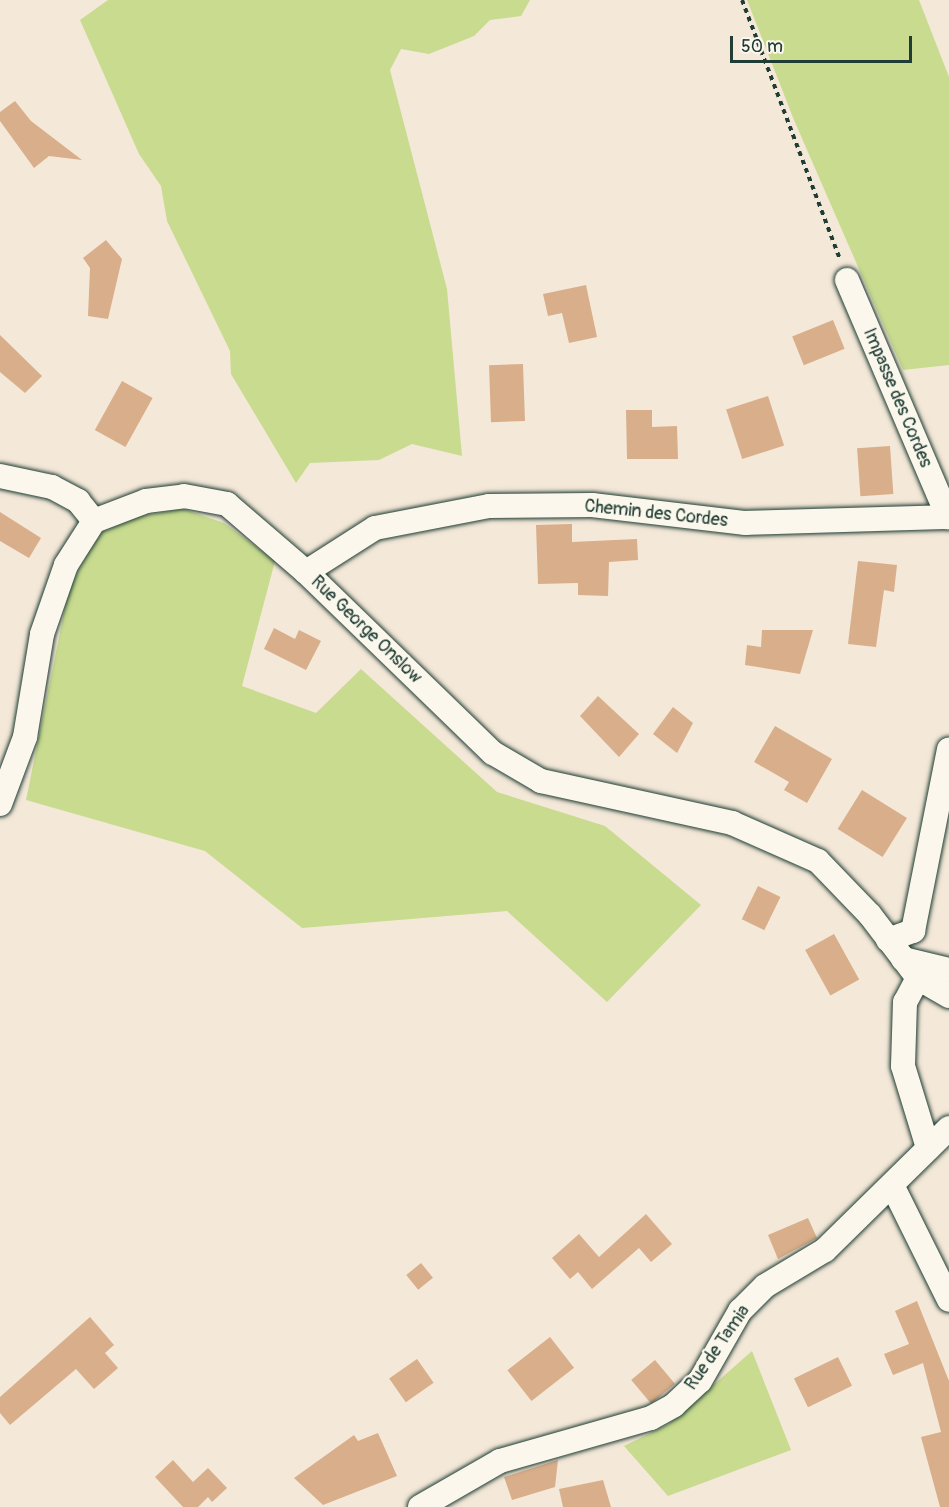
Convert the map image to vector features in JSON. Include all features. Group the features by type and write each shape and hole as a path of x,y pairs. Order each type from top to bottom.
{"street":[{"name":"Impasse des Cordes","path":"847,279 948,517"},
{"path":"0,476 52,487 78,501 94,520 66,565 42,634 25,737 0,804"},
{"name":"Rue George Onslow","path":"94,520 146,501 184,496 227,504 306,572 494,753 541,781 732,823 769,836 818,861 888,940 918,978"},
{"name":"Chemin des Cordes","path":"306,572 375,528 412,517 489,506 592,505 746,523 948,517"},
{"path":"888,940 913,931 949,750"},
{"path":"903,959 949,970"},
{"path":"928,1148 903,1066 905,1002 918,978 949,996"},
{"name":"Rue de Tamia","path":"420,1507 500,1461 651,1418 674,1405 700,1381 740,1311 765,1286 825,1250 949,1128"},
{"path":"892,1185 949,1300"}],"path":[{"path":"742,0 847,279"}],"green space":[{"path":"108,0 530,0 521,16 490,20 474,36 429,54 401,49 390,70 447,289 462,456 412,444 379,460 310,463 296,483 231,374 230,351 167,221 161,186 139,154 80,20"},
{"path":"747,0 919,0 949,77 949,365 903,370 794,120"},
{"path":"183,509 224,523 275,561 242,686 316,713 361,669 497,792 605,826 701,905 607,1002 507,911 302,928 205,851 26,800 69,588 98,534 140,516"},
{"path":"752,1351 791,1450 668,1496 624,1446 669,1424"}],"building":[{"path":"15,101 31,121 82,160 49,156 34,168 0,121 0,112"},
{"path":"106,240 122,259 108,319 88,316 90,268 83,258"},
{"path":"586,285 597,337 569,343 562,313 548,316 543,294"},
{"path":"833,320 845,349 804,365 792,336"},
{"path":"0,335 42,376 25,393 0,372"},
{"path":"523,364 525,421 491,422 489,365"},
{"path":"122,381 153,398 125,447 95,430"},
{"path":"768,396 784,445 742,459 726,410"},
{"path":"626,410 652,410 652,427 677,426 678,459 627,459"},
{"path":"890,446 893,494 860,496 857,448"},
{"path":"0,512 41,538 29,558 0,541"},
{"path":"572,524 572,542 637,539 638,560 609,562 608,596 578,595 578,583 538,584 536,525"},
{"path":"858,561 897,565 894,592 884,590 876,647 848,644"},
{"path":"274,628 295,639 299,630 321,641 306,670 264,649"},
{"path":"762,630 813,630 800,674 745,665 747,645 761,647"},
{"path":"598,696 639,734 619,757 580,716"},
{"path":"673,707 693,723 677,753 653,734"},
{"path":"775,726 832,759 807,803 784,790 789,782 754,762"},
{"path":"862,790 907,818 883,857 838,829"},
{"path":"758,886 780,897 764,930 742,919"},
{"path":"834,934 859,979 830,995 805,950"},
{"path":"646,1214 672,1244 651,1262 639,1248 592,1289 578,1272 570,1279 552,1258 579,1234 599,1257"},
{"path":"808,1218 817,1238 778,1259 768,1235"},
{"path":"421,1263 433,1278 418,1290 406,1275"},
{"path":"917,1301 949,1381 949,1507 940,1507 921,1437 941,1432 923,1363 893,1375 884,1354 909,1344 895,1311"},
{"path":"90,1317 114,1345 105,1353 118,1368 94,1389 76,1369 10,1425 0,1413 0,1397"},
{"path":"550,1337 574,1368 531,1401 507,1370"},
{"path":"838,1357 852,1386 808,1407 794,1378"},
{"path":"417,1359 434,1383 406,1402 389,1379"},
{"path":"655,1360 675,1384 651,1404 631,1380"},
{"path":"378,1433 397,1476 323,1505 294,1478 354,1435 358,1441"},
{"path":"173,1460 193,1482 208,1468 227,1488 212,1502 208,1497 198,1507 183,1507 155,1477"},
{"path":"558,1460 555,1487 512,1500 504,1477"},
{"path":"603,1480 611,1507 563,1507 559,1489"}]}
